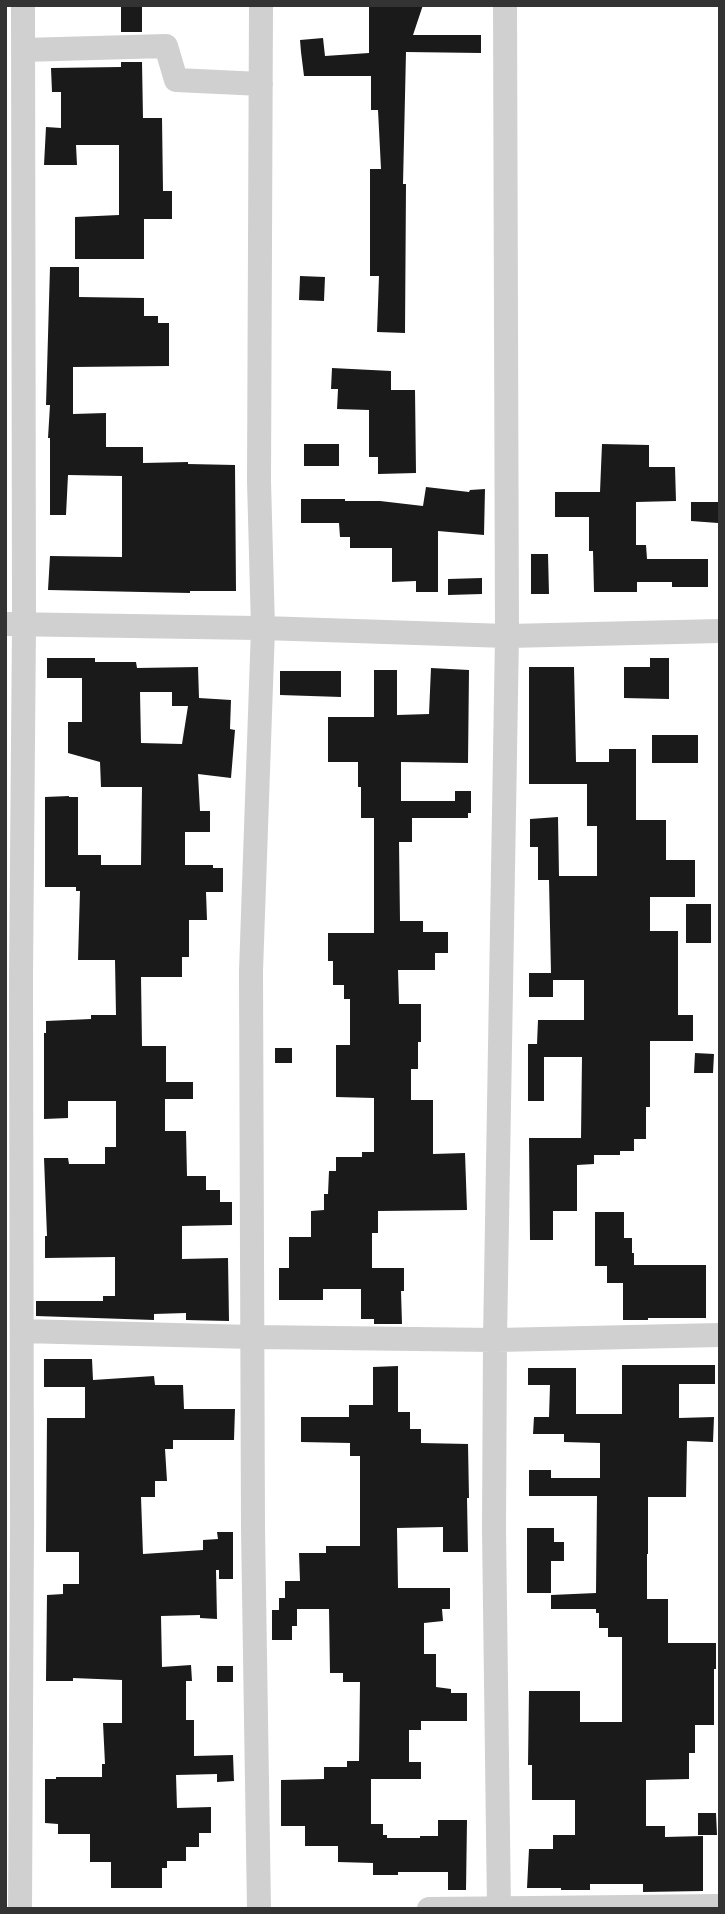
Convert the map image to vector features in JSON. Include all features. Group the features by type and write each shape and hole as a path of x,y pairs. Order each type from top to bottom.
{"street":[{"path":"20,1909 21,978 15,624 23,5"},
{"path":"258,1909 251,971 263,628 259,481 261,5"},
{"path":"499,1908 494,1530 507,636 505,5"},
{"path":"23,50 166,46 176,80 261,84"},
{"path":"15,624 507,636 720,631"},
{"path":"22,1331 252,1338 495,1340 720,1335"},
{"path":"429,1909 720,1906"}],"building":[{"path":"121,5 142,5 142,32 121,32"},
{"path":"369,5 423,5 413,35 481,35 481,53 406,52 403,184 406,184 405,333 377,332 379,276 370,276 370,169 381,169 378,110 371,110 371,76 304,76 301,52 300,40 323,38 325,56 369,53"},
{"path":"121,62 142,62 143,118 162,118 163,191 172,191 172,219 144,219 144,259 75,259 75,217 119,215 119,145 76,145 77,165 44,165 46,127 61,128 61,92 52,92 51,68 121,67"},
{"path":"50,267 79,267 79,297 144,298 144,316 158,316 158,323 169,323 169,366 73,367 73,414 106,413 106,447 143,447 143,463 235,465 236,591 190,593 48,590 50,556 122,557 122,476 68,475 66,515 50,515 50,405 46,405"},
{"path":"300,276 325,277 324,301 299,300"},
{"path":"332,368 391,371 391,390 415,390 416,473 378,474 378,457 369,457 369,410 337,409 338,389 331,389"},
{"path":"304,444 339,444 339,466 304,466"},
{"path":"602,444 649,445 649,467 675,467 676,501 636,502 636,545 646,545 647,559 708,559 708,587 672,587 672,582 637,582 637,592 594,592 593,551 589,551 589,517 555,517 555,492 600,492"},
{"path":"426,487 469,492 485,489 484,535 438,531 438,592 416,592 416,581 392,582 392,548 350,548 350,537 340,537 339,523 301,523 301,499 380,501 423,506"},
{"path":"691,502 718,502 718,523 691,521"},
{"path":"531,554 548,554 549,594 531,594"},
{"path":"482,578 482,594 448,595 448,579"},
{"path":"47,658 95,658 95,662 136,662 137,668 198,667 199,698 231,700 230,729 235,730 231,778 198,774 200,811 210,811 210,832 185,832 185,865 213,865 213,868 223,868 223,892 206,892 207,920 189,920 189,957 182,957 182,977 141,977 142,1046 166,1046 166,1082 193,1082 193,1099 165,1099 165,1131 186,1131 187,1176 206,1176 206,1190 220,1190 220,1202 232,1202 232,1225 182,1226 182,1259 228,1258 229,1321 186,1320 186,1313 154,1314 154,1320 36,1316 36,1301 103,1301 103,1296 115,1296 115,1257 45,1258 47,1236 44,1158 68,1158 69,1164 105,1164 105,1147 116,1147 116,1101 68,1101 68,1118 44,1119 46,1021 91,1019 91,1015 116,1015 115,960 78,960 80,891 76,891 76,887 45,887 45,797 78,797 78,855 101,855 101,865 141,865 142,787 101,787 100,762 68,753 68,722 82,722 82,678 47,678","holes":["140,692 172,692 172,706 188,706 182,744 141,743"]},
{"path":"650,658 669,658 669,699 624,698 624,667 650,667"},
{"path":"529,667 574,667 576,762 609,762 609,749 636,749 636,820 666,820 666,860 695,860 695,897 650,897 650,931 678,931 678,1015 693,1015 693,1041 650,1041 650,1107 646,1107 646,1139 634,1139 634,1151 620,1151 620,1155 594,1155 594,1164 577,1165 577,1211 553,1211 553,1240 530,1240 529,1138 581,1138 582,1057 544,1057 544,1101 528,1101 528,1044 537,1044 538,1020 584,1020 584,980 553,980 553,997 529,997 529,973 551,973 549,880 538,880 538,847 530,847 530,819 558,817 559,876 597,876 597,826 587,826 587,784 529,784"},
{"path":"431,668 469,670 468,763 401,762 401,801 455,801 455,791 471,791 471,813 468,813 468,818 412,818 412,842 399,842 400,921 423,921 423,932 448,932 448,953 435,953 435,970 398,970 399,1004 421,1004 421,1042 418,1042 418,1069 411,1069 411,1100 433,1100 433,1154 465,1153 467,1210 378,1211 378,1233 372,1233 372,1268 404,1268 404,1291 401,1291 402,1324 374,1324 374,1319 361,1319 361,1289 323,1289 323,1300 279,1300 279,1268 289,1268 289,1237 311,1237 311,1211 324,1210 329,1171 336,1171 336,1157 362,1157 362,1152 374,1152 374,1098 336,1097 336,1045 350,1045 350,999 344,999 344,985 333,985 333,961 328,961 328,933 374,933 374,818 361,818 358,762 328,762 328,717 374,717 374,670 397,670 397,715 429,714"},
{"path":"280,671 341,671 341,697 280,695"},
{"path":"652,735 698,735 698,763 652,763"},
{"path":"686,904 711,904 711,943 686,943"},
{"path":"275,1048 292,1048 292,1063 275,1063"},
{"path":"695,1053 714,1054 713,1073 694,1073"},
{"path":"595,1212 624,1212 624,1238 632,1238 634,1265 706,1265 706,1318 623,1320 623,1283 607,1283 607,1266 595,1266"},
{"path":"44,1359 92,1359 93,1380 154,1376 155,1385 183,1385 184,1409 235,1409 234,1440 173,1440 173,1449 165,1449 167,1481 155,1481 155,1497 141,1497 143,1554 203,1550 203,1540 218,1539 217,1532 233,1532 233,1579 219,1579 219,1570 216,1570 217,1619 200,1618 200,1615 161,1616 162,1667 191,1665 192,1681 186,1681 186,1720 194,1720 194,1756 233,1755 234,1781 217,1782 217,1774 176,1775 177,1808 211,1807 211,1833 199,1833 199,1847 186,1847 186,1861 167,1861 167,1868 162,1868 162,1888 111,1888 111,1862 90,1862 90,1834 58,1834 58,1824 45,1823 45,1779 102,1777 102,1764 105,1764 103,1723 122,1723 122,1680 73,1678 73,1681 46,1681 47,1595 63,1594 63,1584 79,1584 79,1552 46,1552 47,1418 85,1418 85,1387 44,1387"},
{"path":"622,1365 715,1365 715,1384 679,1384 679,1418 714,1417 713,1442 687,1441 686,1497 648,1497 647,1599 668,1599 668,1643 716,1643 716,1669 714,1725 695,1725 695,1753 689,1753 689,1779 646,1780 646,1826 665,1826 665,1837 703,1836 703,1891 643,1892 643,1884 590,1884 590,1890 527,1888 529,1849 553,1849 553,1835 575,1835 575,1800 532,1800 532,1765 528,1765 529,1691 580,1691 580,1722 622,1722 622,1637 608,1637 608,1628 599,1628 599,1613 596,1613 596,1609 551,1609 551,1595 596,1593 597,1496 529,1496 529,1470 551,1470 551,1478 600,1478 600,1443 564,1442 564,1434 533,1434 534,1417 549,1417 550,1385 528,1385 528,1368 576,1368 576,1414 622,1414"},
{"path":"398,1366 398,1412 410,1412 410,1429 421,1429 421,1443 468,1444 468,1552 443,1552 443,1527 397,1528 398,1588 450,1588 450,1609 442,1609 443,1621 424,1623 424,1654 436,1654 436,1687 451,1689 451,1693 467,1693 467,1721 421,1721 421,1730 409,1730 409,1762 421,1762 421,1779 371,1779 371,1824 383,1824 383,1835 387,1835 387,1838 420,1838 438,1836 438,1820 467,1820 466,1890 448,1890 448,1872 373,1875 373,1863 338,1862 338,1846 305,1846 305,1826 281,1826 281,1780 324,1779 324,1767 347,1767 347,1761 359,1761 360,1682 343,1682 343,1673 330,1673 329,1609 297,1609 297,1626 292,1626 292,1640 272,1640 272,1610 279,1610 279,1598 285,1598 285,1581 300,1581 299,1553 326,1553 326,1546 360,1546 360,1456 350,1456 350,1443 301,1442 301,1417 349,1417 349,1405 373,1405 373,1367"},
{"path":"527,1528 554,1528 554,1542 564,1542 564,1561 551,1561 551,1593 527,1593"},
{"path":"217,1666 233,1666 233,1682 217,1682"},
{"path":"698,1813 716,1813 717,1835 698,1835"}]}
